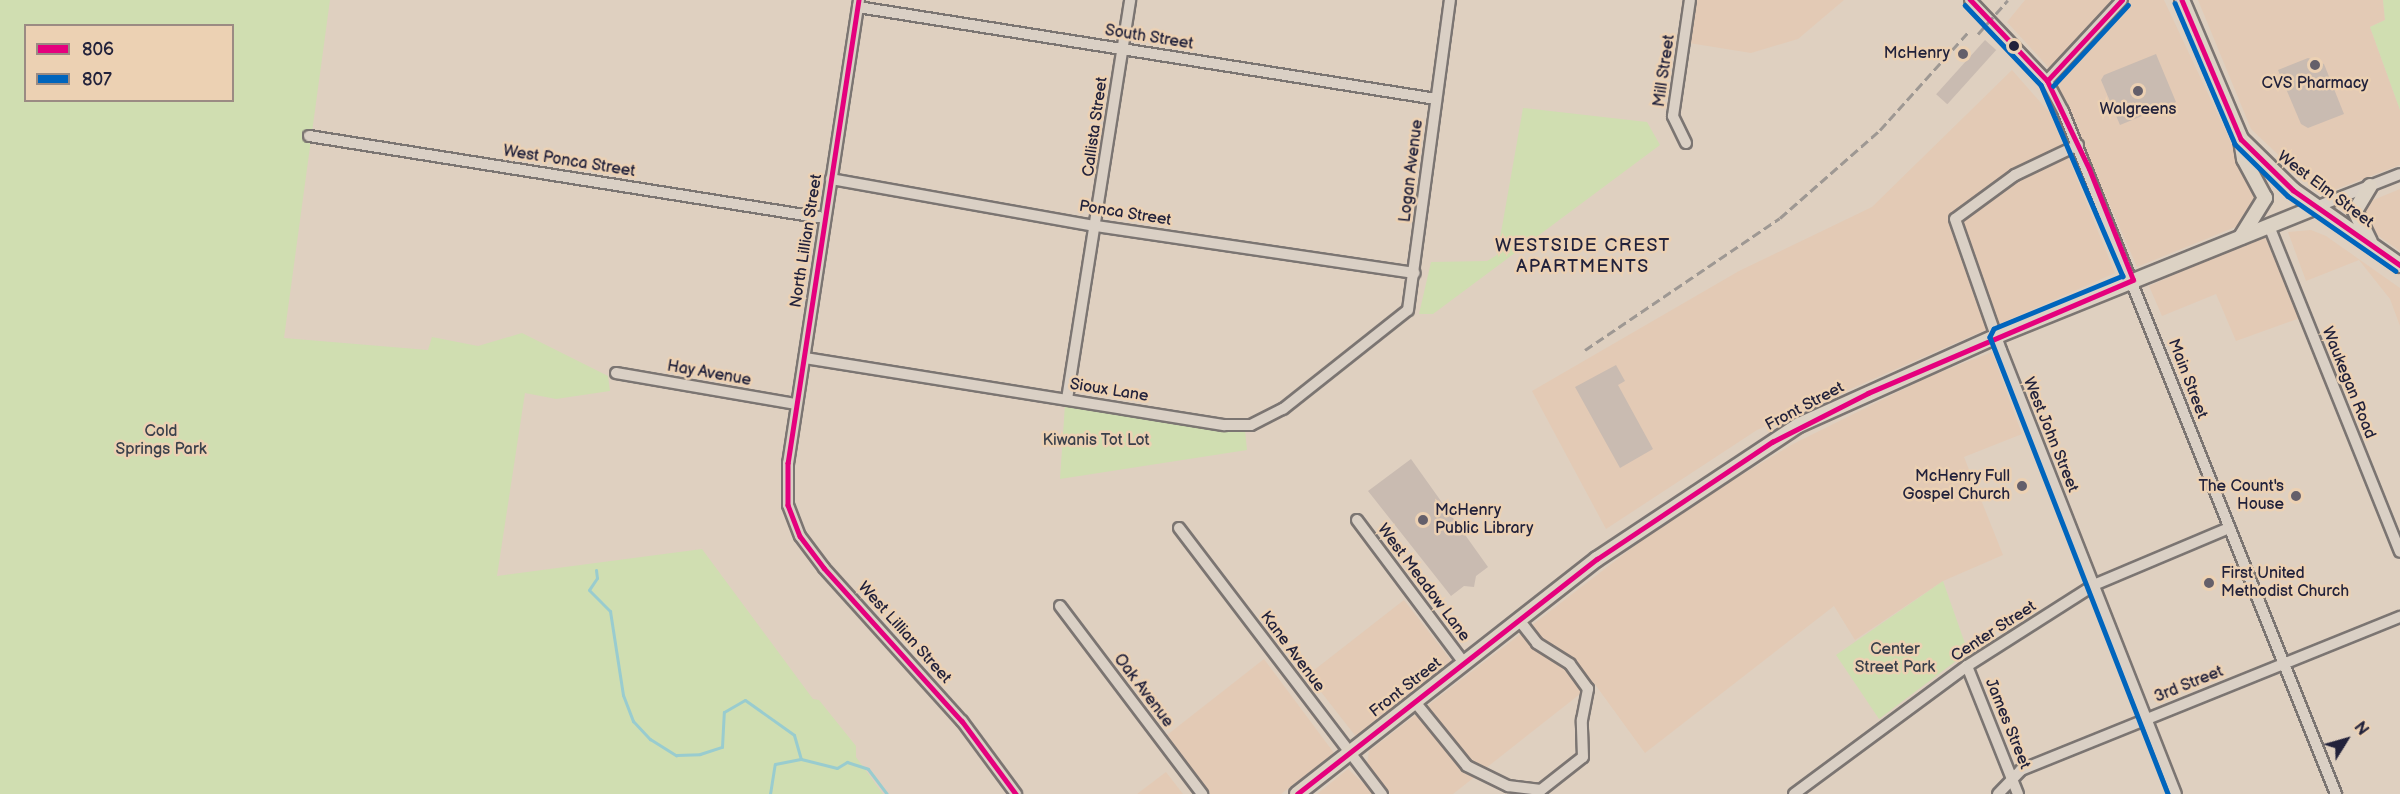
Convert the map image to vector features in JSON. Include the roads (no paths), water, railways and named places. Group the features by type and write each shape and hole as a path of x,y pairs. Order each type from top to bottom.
{"main road":[{"name":"West Elm Street","path":"2182,0 2241,139 2266,168 2316,207 2400,265"},
{"path":"2241,139 2244,159 2265,198 2241,237"},
{"path":"2370,186 2355,211 2371,244"},
{"name":"Front Street","path":"1297,794 1666,509 1799,425 1996,336 2316,207"}],"street":[{"name":"Callista Street","path":"1067,399 1130,0"},
{"name":"Logan Avenue","path":"1382,334 1408,310 1415,273 1450,0"},
{"name":"Mill Street","path":"1686,143 1673,116 1690,0"},
{"name":"Main Street","path":"1970,0 2047,81 2079,145 2336,794"},
{"path":"2047,81 2122,0"},
{"name":"South Street","path":"858,4 1436,99"},
{"name":"North Lillian Street","path":"787,486 796,404 805,358 823,218 858,4"},
{"name":"West Ponca Street","path":"309,136 823,218"},
{"name":"West John Street","path":"2079,145 2015,175 1955,219 1996,336 2176,794"},
{"name":"Front Street","path":"2316,207 2400,174"},
{"name":"Ponca Street","path":"831,179 1096,226 1415,273"},
{"name":"Waukegan Road","path":"2269,226 2400,552"},
{"name":"Sioux Lane","path":"805,358 1226,425 1251,425 1283,409 1382,334"},
{"name":"Hay Avenue","path":"615,373 796,404"},
{"name":"West Lillian Street","path":"787,486 800,537 962,721 1016,794"},
{"name":"West Meadow Lane","path":"1357,520 1464,663"},
{"name":"Kane Avenue","path":"1179,528 1382,794"},
{"name":"Center Street","path":"1794,794 1967,666 2094,585 2229,528"},
{"name":"Oak Avenue","path":"1060,606 1202,794"},
{"name":"3rd Street","path":"1998,794 2021,770 2400,617"},
{"path":"1415,702 1467,766 1508,786 1541,790 1583,757 1582,720 1588,688 1570,664 1537,643 1520,621"},
{"name":"James Street","path":"1967,666 2018,794"}],"waterway":[{"path":"596,570 597,578 589,590 610,611 623,695 633,721 650,739 676,755 700,754 722,747 724,712 745,700 794,735 801,759 837,768 847,762 868,769 887,794"},
{"path":"770,794 775,764 801,759"}],"railway":[{"path":"1978,34 2008,0"},
{"path":"1585,350 1780,218 1880,130 1970,30"}],"place":[{"name":"McHenry","path":"1963,54"},
{"name":"CVS Pharmacy","path":"2315,65"},
{"name":"Walgreens","path":"2138,91"},
{"name":"McHenry Full Gospel Church","path":"2022,486"},
{"name":"The Count's House","path":"2296,496"},
{"name":"McHenry Public Library","path":"1423,520"},
{"name":"First United Methodist Church","path":"2209,583"}],"district":[{"name":"WESTSIDE CREST APARTMENTS","path":"1583,257"}],"park label":[{"name":"Cold Springs Park","path":"161,441"},
{"name":"Kiwanis Tot Lot","path":"1096,441"},
{"name":"Center Street Park","path":"1895,659"}]}
